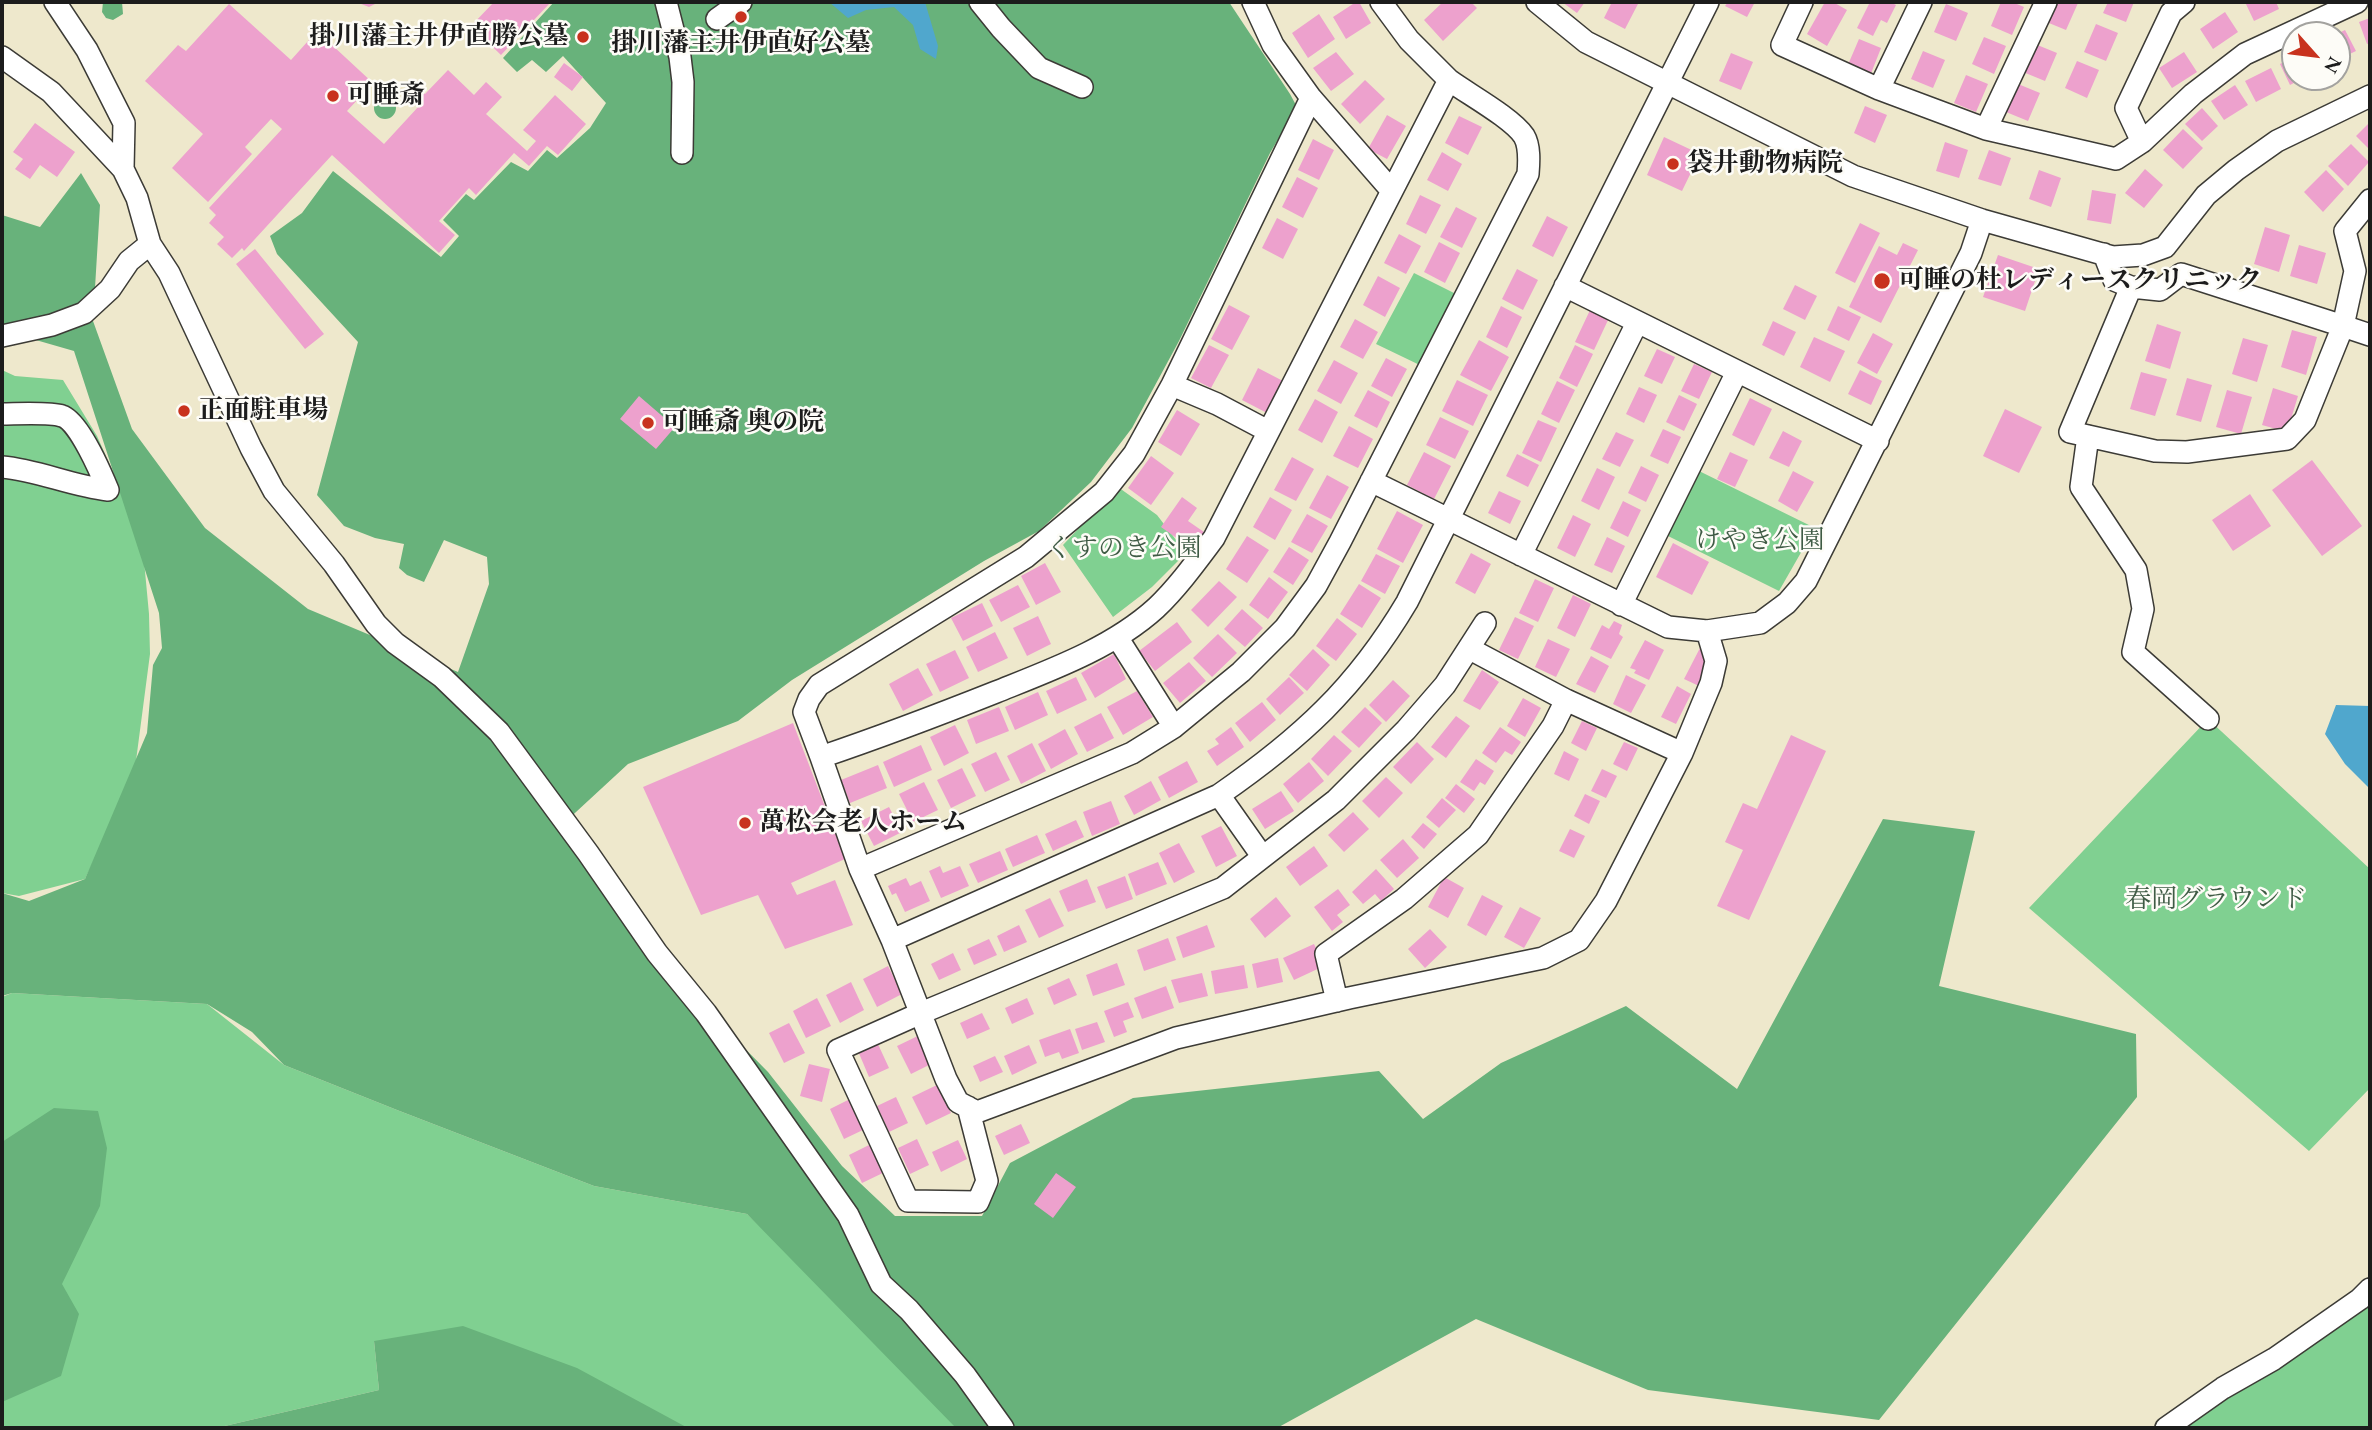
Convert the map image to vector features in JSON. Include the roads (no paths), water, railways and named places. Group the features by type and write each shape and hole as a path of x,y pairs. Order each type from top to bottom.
{"street":[{"path":"55,2 87,50 124,123 123,169"},
{"path":"666,2 680,57 683,82 682,153"},
{"path":"717,19 741,2"},
{"path":"980,2 1039,68 1082,88"},
{"path":"1253,2 1273,45 1311,98 1392,191"},
{"path":"860,869 1132,754 1174,727 1241,672 1285,628 1316,586 1528,174 1529,159 1525,138 1512,124 1449,80 1409,40 1381,2"},
{"path":"1537,2 1586,42 1853,176 1982,220 2113,257 2143,255 2165,247 2206,195 2236,170 2277,141 2370,96"},
{"path":"892,940 1219,795 1267,762 1332,703 1360,673 1407,602 1708,2"},
{"path":"1802,2 1782,45 1878,89 1986,129 2116,159 2142,142 2193,94 2245,54 2357,2"},
{"path":"1878,89 1921,2"},
{"path":"1986,129 2046,2"},
{"path":"2142,142 2126,108 2171,13 2184,2"},
{"path":"2,57 51,92 123,169 137,198 150,244 169,273 274,491 334,564 376,624 395,643 442,677 499,732 657,953 706,1013 848,1215 881,1284 909,1310 965,1375 1003,1428"},
{"path":"821,757 907,727 1047,672 1117,637 1156,608 1214,538 1449,80"},
{"path":"1311,98 1172,385 1134,454 1104,492 1026,557 819,685 804,712 860,869 892,940 946,1079 958,1102 977,1112 1176,1038 1543,958 1579,940 1606,901 1682,752 1711,683 1716,661 1706,631"},
{"path":"2131,287 2070,432 2155,451 2187,452 2287,439 2305,420 2343,326 2355,271 2346,231 2370,200"},
{"path":"1371,481 1668,627 1706,631 1759,622 1787,603 1806,581 1970,253 1982,220"},
{"path":"2,336 52,325 84,313 110,289 129,261 150,244"},
{"path":"2104,254 2114,280 2131,287 2160,290 2180,274 2370,335"},
{"path":"1565,286 1878,441"},
{"path":"1521,555 1637,323"},
{"path":"1621,605 1737,372"},
{"path":"1172,385 1217,404 1268,431"},
{"path":"2,414 62,416 72,422 99,468 108,490 84,488 17,468 2,467"},
{"path":"2088,436 2081,487 2136,570 2143,609 2133,652 2208,719"},
{"path":"968,1107 987,1181 978,1202 908,1201 838,1050 1223,888 1336,800 1397,739 1445,685 1485,622"},
{"path":"1117,637 1174,727"},
{"path":"1470,649 1566,700 1682,752"},
{"path":"1337,1001 1326,954 1405,899 1478,835 1553,726 1566,700"},
{"path":"1219,795 1262,856"},
{"path":"2166,1428 2223,1388 2274,1359 2360,1299 2370,1289"}],"water":[{"path":"829,2 925,2 938,46 936,59 920,49 913,25 894,7 866,10 848,18"},
{"path":"2336,705 2370,706 2370,789 2345,764 2325,734"}],"place":[{"name":"掛川藩主井伊直好公墓","path":"741,17"},
{"name":"掛川藩主井伊直勝公墓","path":"583,37"},
{"name":"可睡斎","path":"333,96"},
{"name":"袋井動物病院","path":"1673,164"},
{"name":"可睡の杜レディースクリニック","path":"1882,281"},
{"name":"正面駐車場","path":"184,411"},
{"name":"可睡斎 奥の院","path":"648,423"},
{"name":"萬松会老人ホーム","path":"745,823"}],"park label":[{"name":"けやき公園","path":"1760,541"},
{"name":"くすのき公園","path":"1124,549"},
{"name":"春岡グラウンド","path":"2216,900"}]}
